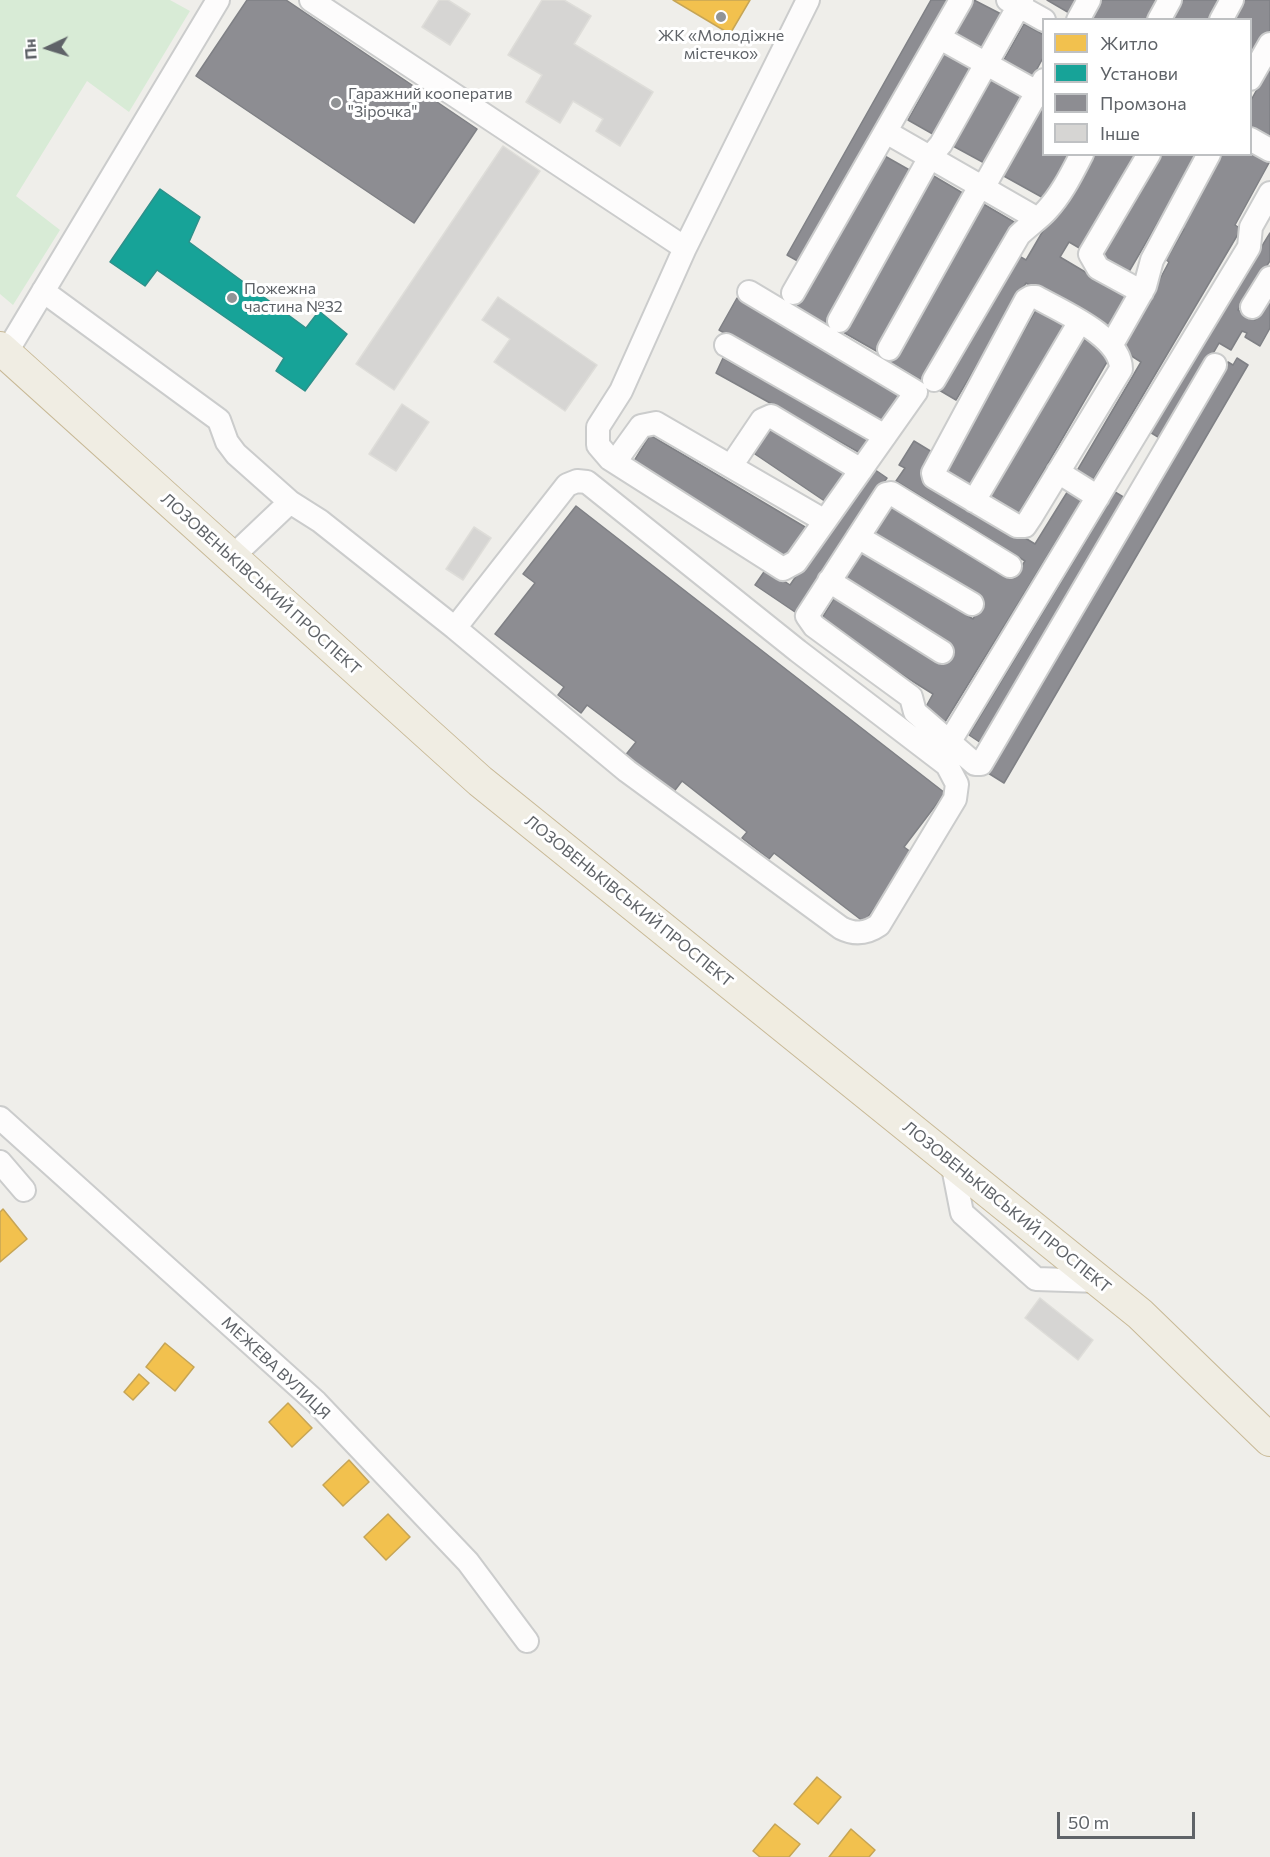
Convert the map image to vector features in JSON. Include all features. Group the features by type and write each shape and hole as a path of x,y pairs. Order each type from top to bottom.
{"highway":[{"name":"ЛОЗОВЕНЬКІВСЬКИЙ ПРОСПЕКТ","path":"3,351 480,781 1140,1314 1270,1440"}],"street":[{"path":"3,351 44,291 218,0"},
{"path":"311,0 686,248"},
{"path":"748,292 916,392 796,562 783,569 603,453 598,445 598,427 621,391 686,248 808,0"},
{"path":"793,293 961,0"},
{"path":"1079,18 1089,0"},
{"path":"1160,18 1170,0"},
{"path":"1222,18 1232,0"},
{"path":"839,321 930,157 940,144 986,64 1017,2 1042,19"},
{"path":"889,349 980,186 988,179 1041,89 986,64 939,38"},
{"path":"1252,77 1270,44"},
{"path":"886,132 1036,218"},
{"path":"1252,140 1270,150"},
{"path":"934,380 1019,235 1036,218 1046,213 1060,194 1081,156"},
{"path":"1142,292 1098,268 1090,254 1148,156"},
{"path":"1113,344 1142,292 1152,260 1208,156"},
{"path":"950,741 1249,247 1251,227 1270,193"},
{"path":"1252,307 1270,278"},
{"path":"44,291 219,420 227,442 236,454 290,502 320,521 455,628 627,771 848,932 865,933 879,925 955,799 955,777 942,760 798,651 587,482 577,481 567,485 455,628"},
{"path":"1036,297 1113,344 1121,359 1121,369 1025,526 1017,526 934,477 933,473 1026,300 1036,297"},
{"path":"974,501 1079,323"},
{"path":"726,345 885,436"},
{"path":"1010,566 891,493 886,494 807,616 814,626 911,697 915,712 975,764 981,764 1215,365"},
{"path":"731,466 762,420 771,416 861,470"},
{"path":"615,462 641,426 651,423 661,425 825,521"},
{"path":"1058,472 1098,497"},
{"path":"232,557 290,502"},
{"path":"858,537 972,604"},
{"path":"829,581 942,652"},
{"name":"МЕЖЕВА ВУЛИЦЯ","path":"0,1118 316,1402 468,1562 527,1641"},
{"path":"0,1162 24,1190"}],"green space":[{"path":"0,0 170,0 190,11 129,112 87,81 16,196 60,230 13,305 0,294"}],"building: Житло":[{"name":"ЖК «Молодіжне містечко»","path":"673,0 750,0 730,34"},
{"path":"3,1209 27,1239 0,1262 0,1212"},
{"path":"165,1343 194,1367 175,1391 146,1367"},
{"path":"139,1374 149,1383 133,1400 124,1392"},
{"path":"288,1403 312,1428 292,1447 269,1422"},
{"path":"349,1460 369,1482 343,1506 323,1485"},
{"path":"388,1514 410,1537 386,1560 364,1537"},
{"path":"817,1777 841,1797 818,1824 794,1804"},
{"path":"775,1824 800,1844 789,1857 760,1857 753,1851"},
{"path":"851,1829 875,1850 869,1857 829,1857"}],"building: Установи":[{"name":"Пожежна частина №32","path":"160,189 200,217 189,242 306,328 319,311 347,334 305,391 276,371 284,358 157,270 145,286 110,262"}],"building: Промзона":[{"name":"Гаражний кооператив \"Зірочка\"","path":"247,0 286,0 477,129 414,223 196,76"},
{"path":"931,0 953,0 803,264 787,255"},
{"path":"974,0 1005,16 984,54 954,37"},
{"path":"1047,0 1079,0 1071,14"},
{"path":"1098,0 1159,0 1150,18 1088,18"},
{"path":"1180,0 1224,0 1214,18 1170,18"},
{"path":"1239,0 1270,0 1270,30 1252,62 1252,18 1229,18"},
{"path":"1024,24 1042,34 1042,60 1031,80 1002,63"},
{"path":"946,51 976,68 938,137 908,120"},
{"path":"1270,66 1270,141 1252,132 1252,98"},
{"path":"992,77 1027,96 988,165 953,146"},
{"path":"1041,104 1042,156 1072,156 1047,200 1002,175"},
{"path":"1252,148 1270,161 1235,225 1241,229 1090,485 1074,476 1141,362 1122,350 1169,262 1166,260 1184,229 1180,226 1221,156 1252,156"},
{"path":"883,155 913,172 826,325 796,308"},
{"path":"1093,156 1136,156 1081,249 1069,242 1060,257 1129,298 1109,333 1026,283 956,400 939,390 1019,256 1026,260 1054,212 1058,214"},
{"path":"1157,156 1197,156 1127,275 1097,257"},
{"path":"932,175 966,195 878,352 843,332"},
{"path":"980,202 1014,222 924,382 890,362"},
{"path":"1270,233 1270,261 1238,310 1255,320 1270,294 1270,328 1260,346 1245,337 1247,333 1242,331 1231,350 1219,343 1163,440 1148,431"},
{"path":"737,298 905,392 887,424 719,330"},
{"path":"1039,305 1070,324 970,492 939,473"},
{"path":"1079,336 1111,355 1015,520 983,501"},
{"path":"723,358 870,439 862,454 716,373"},
{"path":"1237,358 1248,365 1004,783 988,773 1228,362 1233,365"},
{"path":"773,422 850,474 829,504 752,452"},
{"path":"650,435 805,527 787,558 631,466"},
{"path":"914,441 937,455 924,476 1035,544 1071,486 1085,495 943,725 923,712 933,694 819,623 863,551 973,619 984,601 874,533 893,502 1014,578 1025,561 896,481 905,468 899,465"},
{"path":"871,467 887,478 795,612 755,585 766,569 790,585"},
{"path":"1115,492 1130,501 984,745 969,735"},
{"path":"576,506 945,793 904,847 915,855 864,922 774,853 769,859 742,838 747,832 682,781 672,794 624,757 636,742 587,705 581,713 558,695 564,687 495,634 535,583 523,574"}],"building: Інше":[{"path":"439,0 448,0 470,14 450,45 422,27"},
{"path":"542,0 564,0 591,16 574,44 653,92 620,146 596,131 603,119 573,101 560,123 526,102 542,75 508,55"},
{"path":"503,146 540,171 394,390 356,364"},
{"path":"498,297 597,365 565,411 494,362 510,339 482,320"},
{"path":"402,404 429,422 396,471 369,454"},
{"path":"474,527 491,538 463,580 446,569"},
{"path":"1040,1298 1093,1340 1078,1360 1025,1318"}],"place":[{"name":"ЖК «Молодіжне містечко»","path":"721,17"},
{"name":"Гаражний кооператив \"Зірочка\"","path":"336,103"},
{"name":"Пожежна частина №32","path":"232,298"}]}
